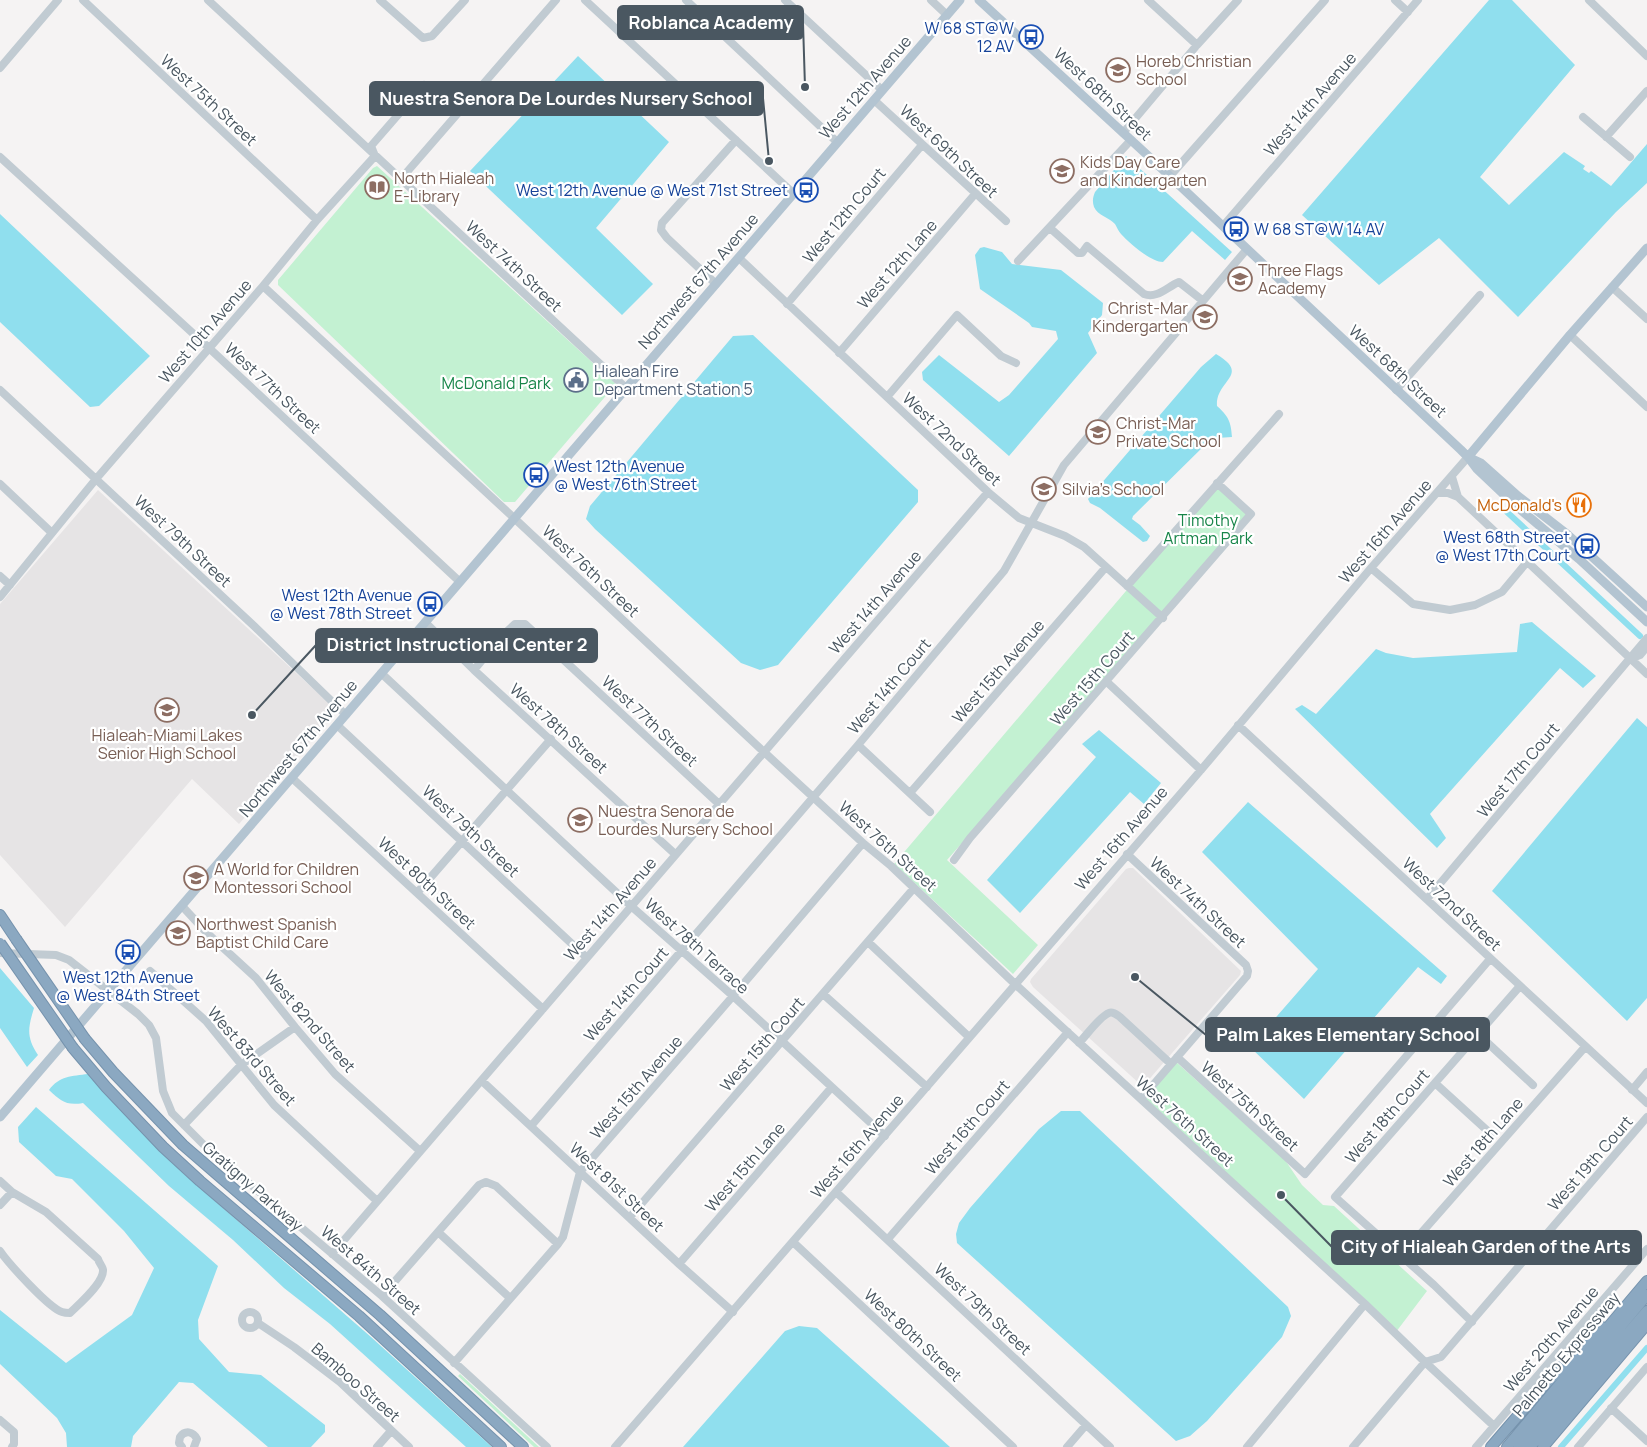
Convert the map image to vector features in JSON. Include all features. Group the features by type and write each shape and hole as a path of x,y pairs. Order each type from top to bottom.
{"highway":[{"name":"Gratigny Parkway","path":"0,915 86,1039 113,1072 183,1145 380,1315 523,1447"},
{"name":"Gratigny Parkway","path":"0,942 74,1048 106,1088 163,1148 359,1316 501,1447"},
{"name":"Palmetto Expressway","path":"1507,1447 1647,1281"},
{"path":"1519,1447 1647,1295"},
{"path":"1530,1447 1647,1310"},
{"path":"1491,1447 1540,1390 1590,1337 1622,1311"},
{"path":"1542,1447 1647,1324"}],"main road":[{"name":"West 12th Avenue","path":"794,194 960,0"},
{"name":"West 68th Street","path":"979,0 1170,176 1468,457 1477,469 1515,505 1579,559 1647,622"},
{"name":"Northwest 67th Avenue","path":"0,1117 794,194"},
{"name":"West 16th Avenue","path":"1468,457 1570,335 1647,248"},
{"name":"West 68th Street","path":"1468,457 1481,462 1518,496 1568,534 1647,607"}],"street":[{"path":"0,68 58,0"},
{"name":"West 75th Street","path":"82,0 317,220"},
{"name":"West 74th Street","path":"208,0 626,388"},
{"path":"380,0 423,38 432,36 465,0"},
{"path":"400,180 556,0"},
{"path":"585,0 794,194"},
{"path":"686,0 837,142"},
{"path":"785,0 882,90"},
{"path":"931,0 947,15"},
{"path":"1148,0 1197,45"},
{"path":"1123,133 1197,45 1238,0"},
{"path":"1170,176 1325,0"},
{"path":"1396,0 1408,12"},
{"name":"West 14th Avenue","path":"1223,226 1418,0"},
{"path":"1590,0 1647,56"},
{"name":"West 10th Avenue","path":"0,596 96,479 317,220 375,156 371,146 424,85"},
{"path":"1606,137 1647,91"},
{"name":"West 69th Street","path":"874,100 1006,221"},
{"path":"1582,117 1630,156"},
{"path":"716,284 667,238 661,230 662,223 736,140"},
{"path":"1018,261 1131,140"},
{"name":"West 12th Court","path":"787,304 922,144"},
{"name":"West 77th Street","path":"0,157 209,348 459,582"},
{"name":"West 12th Lane","path":"839,353 975,194"},
{"path":"1050,228 1078,253 1082,253 1087,246 1144,294 1155,295 1179,282 1202,300"},
{"name":"West 14th Court","path":"531,1126 858,745 1004,571 1064,465 1247,249"},
{"name":"West 72nd Street","path":"739,258 988,492 1019,518 1065,536 1084,547 1163,618"},
{"name":"West 76th Street","path":"262,286 764,752 914,888 1015,984 1365,1304 1494,1426"},
{"path":"1612,287 1647,319"},
{"path":"1396,390 1480,295"},
{"path":"887,397 957,315 1001,356 1016,363"},
{"path":"1570,335 1647,407"},
{"name":"West 79th Street","path":"0,390 248,620 346,715"},
{"path":"1127,586 1279,414"},
{"name":"West 16th Avenue","path":"615,1447 885,1136 1468,457"},
{"path":"1452,477 1458,497"},
{"name":"West 15th Court","path":"954,860 970,838 1163,618 1251,514 1217,483"},
{"path":"0,484 51,532"},
{"name":"West 14th Avenue","path":"332,1254 988,492"},
{"path":"1438,493 1448,493 1458,497 1647,674"},
{"path":"1371,568 1413,604 1450,610 1475,605 1502,592 1527,562"},
{"name":"West 15th Avenue","path":"910,793 1106,567"},
{"path":"0,576 10,585"},
{"name":"West 78th Street","path":"425,622 474,670 551,738 675,854"},
{"name":"West 77th Street","path":"474,670 502,636 515,624 525,624 719,804"},
{"name":"West 17th Court","path":"1427,899 1647,638"},
{"name":"West 17th Court","path":"1630,659 1640,655 1647,647"},
{"name":"West 78th Terrace","path":"381,673 631,906 733,996 885,1136"},
{"path":"1107,682 1200,770"},
{"name":"West 79th Street","path":"337,725 586,957"},
{"name":"West 72nd Street","path":"1238,725 1647,1104"},
{"path":"417,893 551,738"},
{"path":"858,745 930,812"},
{"name":"West 80th Street","path":"292,778 543,1009"},
{"name":"West 15th Avenue","path":"454,1363 563,1237 580,1172 863,843"},
{"name":"West 74th Street","path":"1127,854 1246,965 1248,971 1247,976 1177,1057"},
{"name":"West 15th Court","path":"630,1217 914,888"},
{"name":"West 82nd Street","path":"182,906 256,978 335,1074 420,1151"},
{"path":"868,942 969,1037"},
{"name":"West 84th Street","path":"0,953 56,954 69,960 109,990 149,1025 156,1038 163,1091 172,1113 204,1145 382,1296 547,1447"},
{"name":"West 75th Street","path":"1177,1057 1305,1174 1490,958"},
{"name":"West 83rd Street","path":"150,971 206,1021 274,1105 377,1201"},
{"name":"West 18th Court","path":"1401,1256 1335,1197 1520,986"},
{"path":"823,994 927,1087"},
{"path":"1079,1043 1104,1016 1113,1013 1120,1017 1171,1064"},
{"path":"184,1125 241,1065 295,1027"},
{"name":"West 16th Court","path":"888,1239 1068,1032"},
{"path":"1478,1034 1532,1085"},
{"name":"West 18th Lane","path":"1401,1256 1585,1046"},
{"path":"1141,1099 1177,1057"},
{"path":"1632,1090 1647,1072"},
{"name":"West 81st Street","path":"482,1081 733,1312"},
{"path":"1435,1083 1491,1134"},
{"name":"West 15th Lane","path":"679,1264 831,1088"},
{"name":"West 19th Court","path":"1353,1447 1425,1362 1441,1357 1647,1117"},
{"path":"0,1181 12,1192 46,1212 98,1259 103,1269 99,1283 70,1313 62,1312 48,1302 10,1264 0,1251"},
{"path":"382,1296 479,1185 486,1182 496,1186 558,1244"},
{"path":"0,1206 12,1192"},
{"name":"West 79th Street","path":"836,1192 1110,1447"},
{"path":"438,1232 510,1298"},
{"name":"West 80th Street","path":"793,1242 1013,1447"},
{"name":"West 20th Avenue","path":"1476,1447 1647,1249"},
{"path":"1401,1256 1472,1322"},
{"path":"1247,1447 1365,1304"},
{"name":"Bamboo Street","path":"258,1323 294,1346 340,1382 409,1447"},
{"path":"1578,1447 1647,1367"},
{"path":"1611,1408 1647,1442"},
{"path":"0,1420 14,1432 14,1444 12,1447"},
{"path":"1067,1447 1086,1425"},
{"path":"377,1447 391,1431"},
{"path":"182,1447 179,1444 180,1437 187,1432 196,1436 197,1446"}],"shaded area":[{"name":"Hialeah-Miami Lakes Senior High School","path":"98,490 333,707 333,715 239,824 192,779 65,927 0,855 0,604"},
{"path":"1133,868 1241,971 1240,975 1145,1084 1141,1085 1033,987 1030,982 1126,869"}],"green space":[{"name":"McDonald Park","path":"377,166 616,384 515,502 504,502 278,285 278,280 373,168"},
{"name":"Timothy Artman Park","path":"1216,485 1251,514 947,860 1038,945 1013,974 894,864"},
{"path":"1175,1061 1285,1160 1302,1185 1323,1205 1334,1206 1427,1291 1396,1332 1142,1097"},
{"path":"460,1374 539,1447 534,1447 458,1376"}],"water":[{"path":"1489,0 1512,0 1575,65 1480,177 1509,205 1564,152 1585,166 1583,169 1589,173 1591,171 1611,186 1647,144 1647,183 1616,212 1518,317 1439,238 1379,285 1302,215"},
{"path":"578,56 669,142 596,228 653,284 622,315 470,171"},
{"path":"1126,156 1232,252 1225,260 1192,231 1163,262 1152,259 1125,238 1113,222 1096,210 1093,203 1095,192"},
{"path":"0,214 150,356 99,406 90,407 0,322"},
{"path":"984,247 1002,252 1012,264 1061,270 1103,303 1102,315 1088,333 1097,353 1009,456 923,380 922,372 939,355 999,402 1009,395 1058,339 1056,331 1032,327 980,289 975,255 980,248"},
{"path":"753,335 918,490 918,502 778,665 760,670 741,663 586,519 590,506 733,336"},
{"path":"1216,354 1231,367 1232,373 1221,390 1217,406 1228,419 1232,437 1217,438 1207,443 1133,516 1132,519 1150,536 1147,541 1143,542 1100,508 1090,503 1088,499 1201,367"},
{"path":"1532,622 1596,676 1583,688 1560,668 1430,814 1446,838 1437,848 1295,709 1302,705 1316,714 1376,649 1386,653 1413,658 1517,652 1520,624"},
{"path":"1637,718 1647,727 1647,998 1627,1021 1492,891"},
{"path":"1099,730 1161,783 1144,804 1130,792 1020,913 987,880 1096,757 1082,744"},
{"path":"1248,802 1447,976 1441,984 1418,967 1304,1099 1250,1047 1318,969 1202,852"},
{"path":"0,968 34,1008 29,1032 31,1043 38,1055 27,1067 0,1028"},
{"path":"88,1074 154,1145 184,1174 371,1337 492,1447 466,1447 330,1324 284,1288 233,1240 169,1186 83,1103 72,1104 64,1102 49,1090 62,1079"},
{"path":"36,1107 218,1266 198,1320 199,1339 229,1372 261,1375 325,1425 325,1432 311,1447 268,1447 193,1383 179,1382 133,1436 131,1447 67,1447 66,1433 57,1418 0,1364 0,1310 66,1363 132,1315 154,1268 124,1231 72,1179 56,1176 19,1142 18,1127"},
{"path":"1061,1111 1080,1111 1288,1307 1291,1316 1282,1337 1207,1421 1190,1436 1176,1441 957,1243 956,1234 959,1223 970,1208 1039,1129"},
{"path":"799,1326 817,1328 950,1447 683,1447 785,1331"}],"waterway":[{"path":"1507,512 1640,636"},
{"path":"1561,1447 1647,1348"}],"place":[{"name":"W 68 ST@W 12 AV","path":"1031,37"},
{"name":"Horeb Christian School","path":"1118,70"},
{"name":"Roblanca Academy","path":"805,87"},
{"name":"Nuestra Senora De Lourdes Nursery School","path":"769,161"},
{"name":"Kids Day Care and Kindergarten","path":"1062,171"},
{"name":"North Hialeah E-Library","path":"377,187"},
{"name":"West 12th Avenue @ West 71st Street","path":"806,190"},
{"name":"W 68 ST@W 14 AV","path":"1236,229"},
{"name":"Three Flags Academy","path":"1240,279"},
{"name":"Christ-Mar Kindergarten","path":"1205,317"},
{"name":"Hialeah Fire Department Station 5","path":"576,380"},
{"name":"Christ-Mar Private School","path":"1098,432"},
{"name":"West 12th Avenue @ West 76th Street","path":"536,475"},
{"name":"Silvia's School","path":"1044,489"},
{"name":"McDonald's","path":"1579,505"},
{"name":"West 68th Street @ West 17th Court","path":"1587,546"},
{"name":"West 12th Avenue @ West 78th Street","path":"430,604"},
{"name":"Hialeah-Miami Lakes Senior High School","path":"167,710"},
{"name":"District Instructional Center 2","path":"252,715"},
{"name":"Nuestra Senora de Lourdes Nursery School","path":"580,820"},
{"name":"A World for Children Montessori School","path":"196,878"},
{"name":"Northwest Spanish Baptist Child Care","path":"178,933"},
{"name":"West 12th Avenue @ West 84th Street","path":"128,952"},
{"name":"Palm Lakes Elementary School","path":"1135,977"},
{"name":"City of Hialeah Garden of the Arts","path":"1281,1195"}]}
